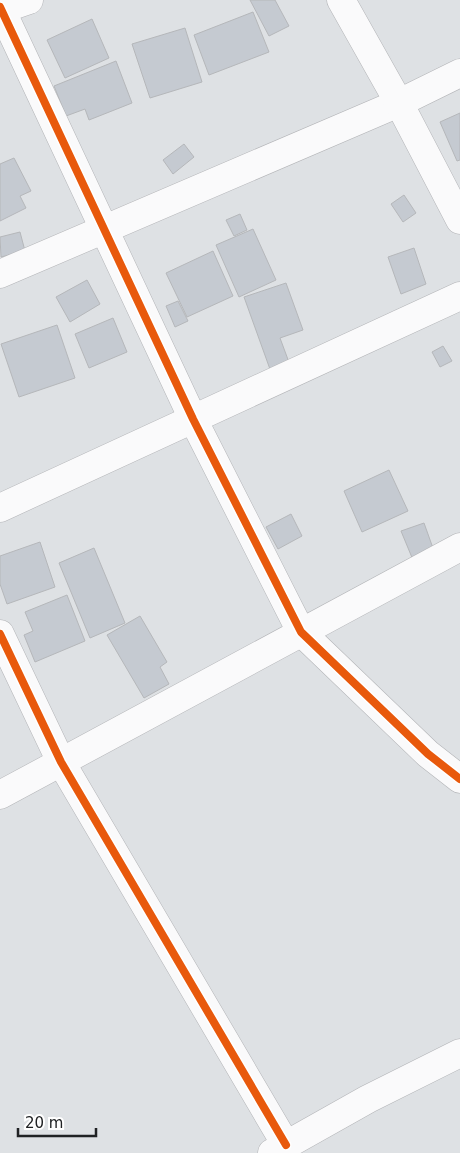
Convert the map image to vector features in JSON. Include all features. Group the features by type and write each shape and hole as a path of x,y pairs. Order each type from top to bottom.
{"street":[{"path":"29,0 0,9 193,419 302,632 428,754 460,779"},
{"path":"341,0 399,103 460,220"},
{"path":"0,274 399,103 460,73"},
{"path":"0,508 460,296"},
{"path":"0,795 460,546"},
{"path":"0,634 61,762 279,1149 368,1099 460,1053"}],"building":[{"path":"250,0 275,0 289,26 269,36"},
{"path":"253,12 269,52 209,75 194,35"},
{"path":"92,19 109,58 65,78 47,40"},
{"path":"185,28 202,82 150,98 132,44"},
{"path":"116,61 132,103 89,120 85,109 66,116 54,86"},
{"path":"460,113 460,160 457,161 440,122"},
{"path":"184,144 194,157 173,174 163,160"},
{"path":"14,158 31,191 20,196 26,208 0,221 0,164"},
{"path":"404,195 416,213 403,222 391,204"},
{"path":"240,214 247,230 234,236 226,220"},
{"path":"253,229 276,280 239,297 216,245"},
{"path":"20,232 25,251 1,257 0,237"},
{"path":"414,248 426,284 401,294 388,257"},
{"path":"213,251 233,296 187,317 166,273"},
{"path":"87,280 100,304 70,322 56,297"},
{"path":"286,283 303,330 280,338 290,365 271,372 244,297"},
{"path":"178,301 188,321 175,327 166,306"},
{"path":"113,318 127,352 89,368 75,334"},
{"path":"57,325 75,378 19,397 1,344"},
{"path":"443,346 452,361 440,367 432,352"},
{"path":"389,470 408,511 362,532 344,491"},
{"path":"291,514 302,536 278,549 266,527"},
{"path":"424,523 434,551 413,560 401,531"},
{"path":"40,542 55,587 7,604 0,584 0,556"},
{"path":"94,548 125,623 90,638 59,563"},
{"path":"67,595 85,641 35,662 24,635 33,631 25,612"},
{"path":"140,616 167,662 160,667 169,684 144,698 107,635"}],"cycle path":[{"path":"0,7 193,419 301,632 428,754 460,779"},
{"path":"0,634 61,762 286,1145"}]}
